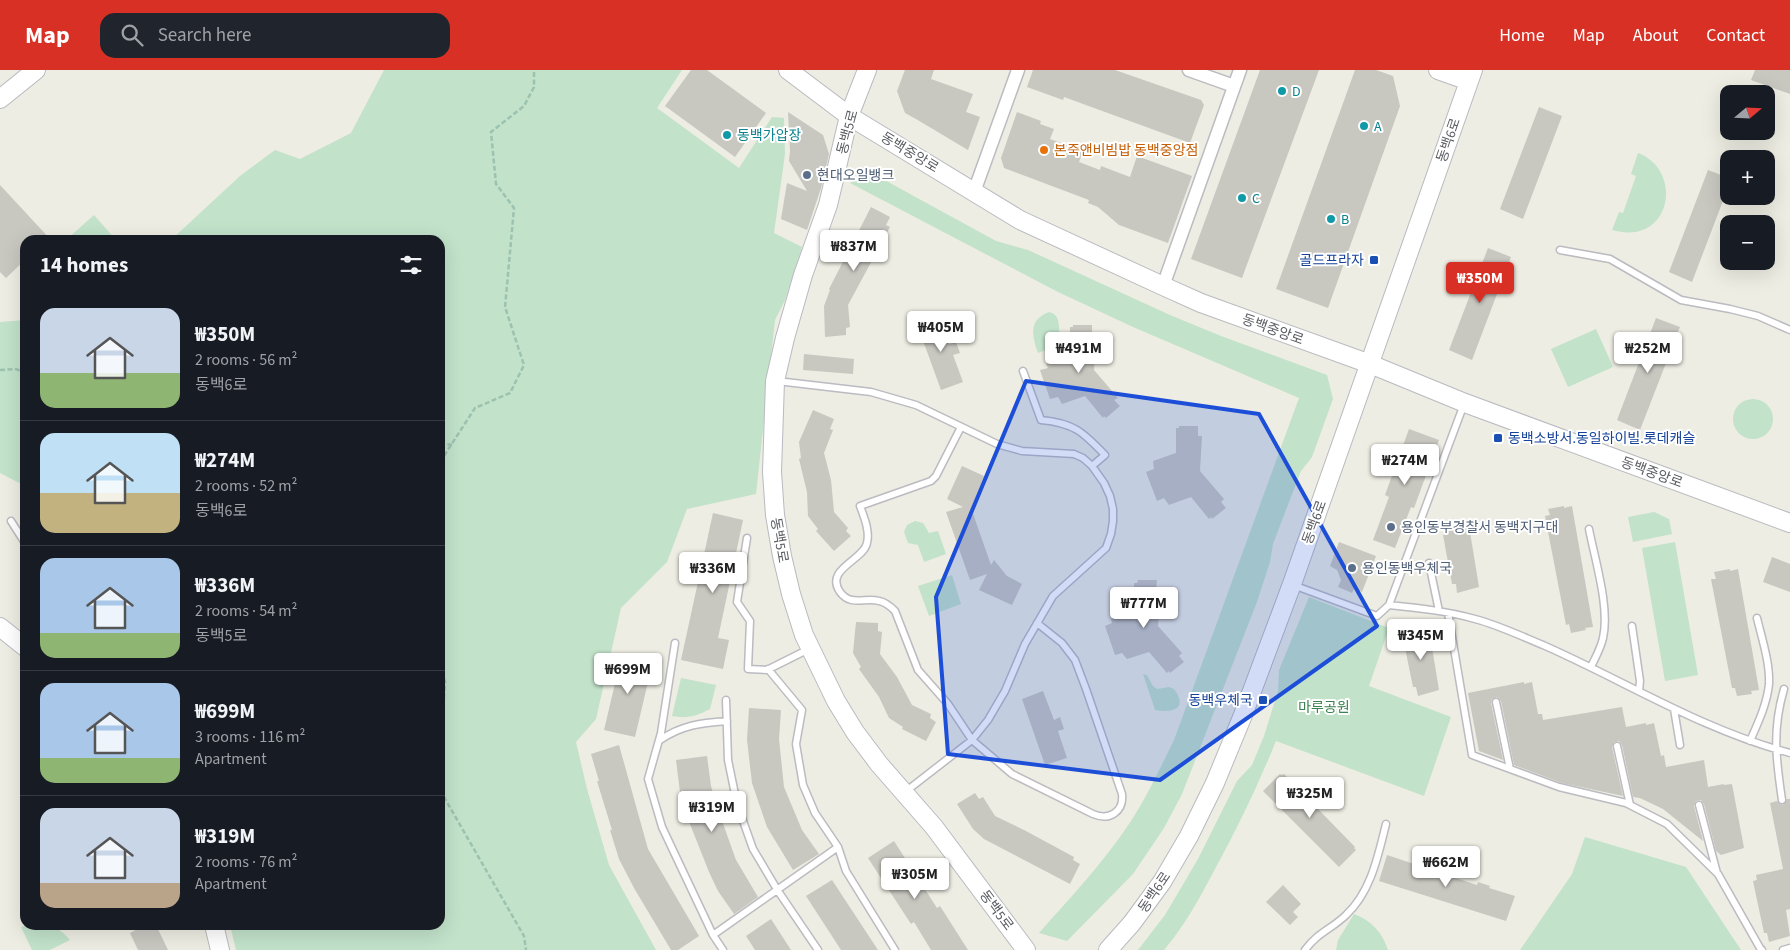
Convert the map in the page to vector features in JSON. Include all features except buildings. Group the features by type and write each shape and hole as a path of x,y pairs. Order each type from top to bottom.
{"street":[{"path":"1,97 36,70"},
{"name":"동백중앙로","path":"788,70 850,116 1020,220 1163,286 1201,302 1370,364 1465,403 1790,523"},
{"name":"동백5로","path":"866,70 850,116 828,205 803,275 775,381 772,472 775,515 782,556 791,594 810,648 836,701 855,732 934,827 1026,950"},
{"path":"974,192 1018,70"},
{"path":"1189,70 1234,86"},
{"path":"1163,286 1240,70"},
{"path":"1438,70 1471,76"},
{"name":"동백6로","path":"1108,950 1132,923 1162,882 1189,836 1215,783 1243,715 1292,584 1471,76"},
{"path":"0,628 20,643"},
{"path":"215,930 220,950"}],"lane":[{"path":"1560,250 1593,255 1610,260 1681,300 1730,308 1768,320 1790,330"},
{"path":"1023,371 1041,420 1059,421 1084,433 1105,455 1092,466"},
{"path":"775,381 872,392 916,405 1009,448 1022,451 1074,454 1083,458 1092,466 1104,483 1110,496 1113,509 1111,534 1106,548 1053,596 1025,644 1001,698 988,720 972,740 904,793"},
{"path":"1292,584 1377,616 1389,605 1465,403"},
{"path":"961,427 936,476 931,481 860,506 868,535 867,545 862,553 844,565 837,583 839,591 852,601 879,600 888,604 895,611 918,670 948,704 972,740 1012,774 1093,814 1106,817 1117,812 1123,800 1086,689 1075,660 1062,642 1037,623"},
{"path":"11,521 20,535"},
{"path":"1589,529 1603,602 1604,629 1603,640 1590,667"},
{"path":"747,538 737,602 750,621 748,669 768,669 810,648"},
{"path":"1429,563 1439,611"},
{"path":"1389,605 1448,612 1492,624 1590,667 1674,710 1750,741 1790,753"},
{"path":"1448,612 1472,755 1559,787 1630,805 1667,824 1718,874"},
{"path":"1750,741 1762,711 1769,685 1768,670 1757,618"},
{"path":"1632,626 1640,681 1639,691"},
{"path":"675,643 659,740 648,779 662,827 713,935 724,950"},
{"path":"768,669 802,710 796,744 802,785 815,813 838,847 846,871 895,950"},
{"path":"1782,800 1775,749 1776,726 1784,689"},
{"path":"726,700 728,760 736,804 753,848 778,891 818,950"},
{"path":"1496,702 1510,769"},
{"path":"1674,710 1680,745"},
{"path":"659,740 672,731 693,724 727,721"},
{"path":"1617,746 1630,805"},
{"path":"1699,805 1718,874 1762,950"},
{"path":"1305,950 1318,934 1344,918 1358,901 1373,872 1386,824"},
{"path":"713,935 838,847"},
{"path":"1783,950 1790,948"}],"path":[{"path":"445,455 475,408 510,393 524,365 505,307 514,208 496,184 491,132 524,106 534,87 534,70"},
{"path":"0,370 16,369 20,371"},
{"path":"445,443 452,445"},
{"path":"445,799 524,936 526,950"}],"highlighted area":[{"path":"1026,381 1259,414 1377,626 1160,780 948,754 936,597"}],"green space":[{"path":"384,70 682,70 657,108 739,168 772,117 784,118 785,154 774,233 802,247 785,300 775,320 756,494 687,509 667,562 621,608 596,719 576,742 587,789 609,865 656,950 236,950 231,930 445,930 445,235 176,235 240,176 275,150 300,159 351,133"},
{"path":"1638,153 1653,162 1662,175 1666,189 1665,204 1659,218 1648,228 1632,232 1612,230 1619,212 1623,213 1636,176 1631,174"},
{"path":"868,171 996,241 1028,250 1170,315 1327,375 1333,399 1312,457 1301,471 1273,544 1270,562 1257,602 1182,794 1164,828 1133,874 1067,941 1039,933 1086,880 1129,824 1142,803 1174,740 1299,398 1133,327 1056,291 850,183"},
{"path":"94,215 112,235 72,235"},
{"path":"1049,312 1058,319 1060,340 1054,347 1038,353 1033,329 1038,319"},
{"path":"20,320 20,483 0,473 0,322"},
{"path":"1596,329 1613,367 1568,387 1551,349"},
{"path":"1757,399 1764,402 1770,408 1773,419 1772,427 1764,436 1757,439 1749,439 1742,436 1734,427 1733,415 1736,408 1745,400"},
{"path":"1654,512 1669,519 1672,534 1633,542 1628,517"},
{"path":"915,521 923,523 929,533 938,531 946,554 924,562 918,545 908,543 904,532 907,525"},
{"path":"1675,542 1698,675 1665,681 1642,548"},
{"path":"952,575 961,604 929,616 918,586"},
{"name":"마루공원","path":"1309,597 1389,628 1369,686 1451,717 1424,796 1276,741 1240,822 1186,921 1164,950 1138,950 1165,915 1198,859 1237,781 1252,765 1264,736 1278,691 1279,670"},
{"path":"1143,674 1147,675 1153,686 1157,689 1169,687 1174,689 1180,701 1179,705 1172,710 1155,710"},
{"path":"681,678 716,685 710,709 692,716 672,716"},
{"path":"1585,837 1686,867 1741,950 1520,950 1572,874"},
{"path":"1354,914 1366,920 1375,928 1383,938 1388,950 1336,950 1338,940"},
{"path":"22,930 59,930 70,940 50,950 32,950"}],"place":[{"name":"D","path":"1282,91"},
{"name":"A","path":"1364,126"},
{"name":"동백가압장","path":"727,135"},
{"name":"본죽앤비빔밥 동백중앙점","path":"1044,150"},
{"name":"현대오일뱅크","path":"807,175"},
{"name":"C","path":"1242,198"},
{"name":"B","path":"1331,219"},
{"name":"골드프라자","path":"1374,260"},
{"name":"동백소방서.동일하이빌.롯데캐슬","path":"1498,438"},
{"name":"용인동부경찰서 동백지구대","path":"1391,527"},
{"name":"용인동백우체국","path":"1352,568"},
{"name":"동백우체국","path":"1263,700"}]}
